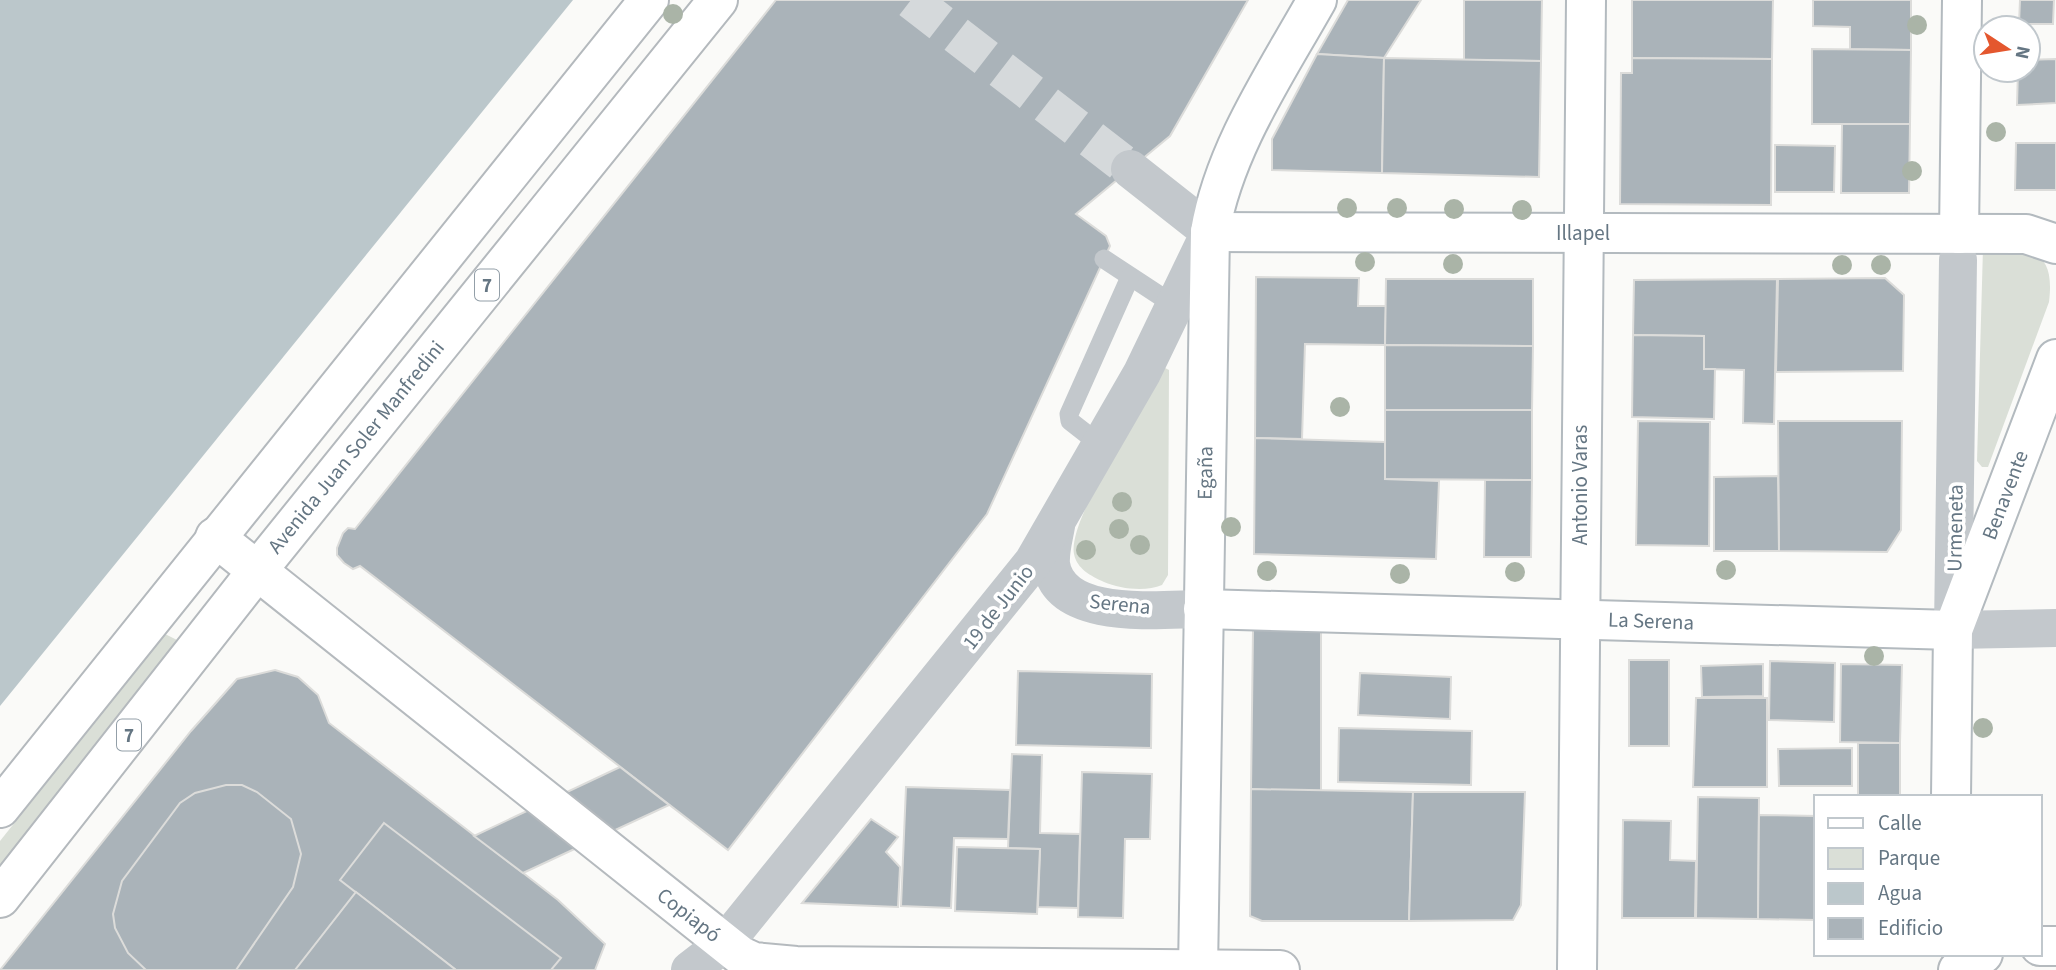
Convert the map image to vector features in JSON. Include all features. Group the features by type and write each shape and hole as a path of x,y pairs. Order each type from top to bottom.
{"main road":[{"path":"0,808 649,0"},
{"name":"Avenida Juan Soler Manfredini","path":"0,898 257,570 718,0"},
{"name":"Egaña","path":"1198,970 1210,232 1215,203 1231,161 1317,0"},
{"name":"Antonio Varas","path":"1577,970 1586,0"},
{"name":"Urmeneta","path":"1958,247 1962,0"},
{"name":"Illapel","path":"1210,232 1582,233 1958,247 2026,234 2056,244"},
{"name":"Benavente","path":"1953,630 2056,359"},
{"name":"Copiapó","path":"215,537 727,957 775,965 1279,970"},
{"name":"Serena","path":"1203,609 1247,609"},
{"name":"La Serena","path":"1247,609 1953,630"},
{"name":"Urmeneta","path":"1951,795 1953,630"},
{"path":"1958,970 1980,956"}],"street":[{"path":"1130,169 1210,232"},
{"name":"19 de Junio","path":"690,970 727,957 1006,598 1056,526 1102,446 1142,373 1210,232"},
{"name":"Urmeneta","path":"1953,630 1958,247"},
{"name":"Serena","path":"1056,526 1051,564 1062,589 1074,599 1112,607 1203,609"},
{"name":"La Serena","path":"1953,630 2056,628"}],"lane":[{"path":"462,262 586,108 604,73 615,41"},
{"path":"1104,259 1174,305"},
{"path":"1102,446 1070,421 1069,414 1130,277"}],"green space":[{"path":"1983,248 2012,249 2035,254 2043,260 2050,283 2049,302 1988,467 1982,467 1977,461"},
{"path":"1165,368 1169,370 1168,575 1162,585 1133,589 1099,580 1081,568 1074,554 1075,538 1094,489"},
{"path":"165,634 179,641 0,873 0,841"}],"water":[{"path":"0,0 573,0 0,706"}],"building":[{"path":"776,0 1248,0 1170,136 1076,214 1106,236 1110,246 987,514 728,850 360,566 353,569 344,563 337,555 337,548 343,533 348,528 355,529"},
{"path":"1348,0 1421,0 1384,58 1317,54"},
{"path":"1464,0 1542,0 1541,61 1464,60"},
{"path":"1632,0 1773,0 1772,59 1632,58"},
{"path":"1813,0 1911,0 1911,50 1850,49 1850,27 1813,26"},
{"path":"2020,0 2054,0 2053,24 2042,24 2042,14 2019,14"},
{"path":"1812,49 1911,50 1910,124 1812,124"},
{"path":"1317,54 1384,58 1382,173 1272,170 1272,139"},
{"path":"1384,58 1541,61 1539,177 1382,173"},
{"path":"1632,58 1772,59 1771,205 1620,204 1621,73 1632,73"},
{"path":"2056,59 2056,103 2017,105 2018,84 2042,84 2042,60"},
{"path":"1842,124 1910,124 1909,193 1841,193"},
{"path":"2016,143 2056,143 2056,190 2015,190"},
{"path":"1775,145 1835,146 1834,192 1775,192"},
{"path":"1256,277 1359,278 1358,306 1386,306 1385,345 1305,344 1302,439 1255,438"},
{"path":"1885,278 1904,295 1903,371 1776,372 1778,279"},
{"path":"1386,279 1533,279 1533,346 1385,345"},
{"path":"1777,279 1774,424 1743,423 1744,370 1704,369 1704,336 1633,335 1634,280"},
{"path":"1633,335 1704,336 1704,369 1715,369 1714,419 1632,417"},
{"path":"1385,345 1533,346 1532,410 1385,410"},
{"path":"1385,410 1532,410 1532,480 1385,479"},
{"path":"1638,421 1710,422 1709,546 1636,545"},
{"path":"1778,421 1902,421 1901,530 1887,552 1779,551"},
{"path":"1255,438 1385,442 1385,479 1439,481 1436,559 1254,554"},
{"path":"1778,476 1779,551 1714,551 1714,477"},
{"path":"1485,480 1532,480 1531,557 1484,557"},
{"path":"1253,630 1321,630 1321,793 1251,789"},
{"path":"1629,660 1669,660 1669,746 1629,746"},
{"path":"1770,661 1835,663 1834,722 1769,720"},
{"path":"1763,664 1763,696 1702,697 1701,666"},
{"path":"1841,664 1902,665 1900,743 1840,742"},
{"path":"275,670 298,677 318,695 329,723 558,900 605,944 595,970 0,970 191,731 237,679"},
{"path":"1018,671 1152,674 1151,748 1016,745"},
{"path":"1360,673 1451,677 1450,719 1358,715"},
{"path":"1696,698 1767,698 1767,787 1693,787"},
{"path":"1339,728 1472,731 1471,785 1338,782"},
{"path":"1858,743 1900,743 1900,795 1858,795"},
{"path":"1852,748 1852,786 1779,786 1778,749"},
{"path":"1012,754 1042,755 1040,833 1080,834 1078,908 1038,907 1040,849 1008,848"},
{"path":"620,767 669,805 523,873 474,836"},
{"path":"1082,772 1152,774 1150,839 1125,839 1123,918 1078,917"},
{"path":"226,785 242,785 257,792 291,819 301,854 293,887 236,970 146,970 128,953 115,928 113,914 122,881 180,803 195,793"},
{"path":"906,787 1010,790 1008,839 954,838 951,908 901,906"},
{"path":"1251,789 1413,792 1409,921 1262,921 1250,916"},
{"path":"1413,792 1525,792 1521,905 1513,920 1409,921"},
{"path":"1698,797 1759,798 1758,919 1696,918"},
{"path":"1759,815 1814,816 1814,920 1758,919"},
{"path":"871,819 898,837 886,852 900,867 898,907 802,903"},
{"path":"1623,820 1671,821 1670,860 1696,861 1695,918 1622,918"},
{"path":"384,823 561,958 551,970 456,970 340,880"},
{"path":"957,847 1040,849 1037,914 955,911"},
{"path":"356,892 456,970 295,970"}],"tunnel":[{"path":"911,0 1130,169"}]}
